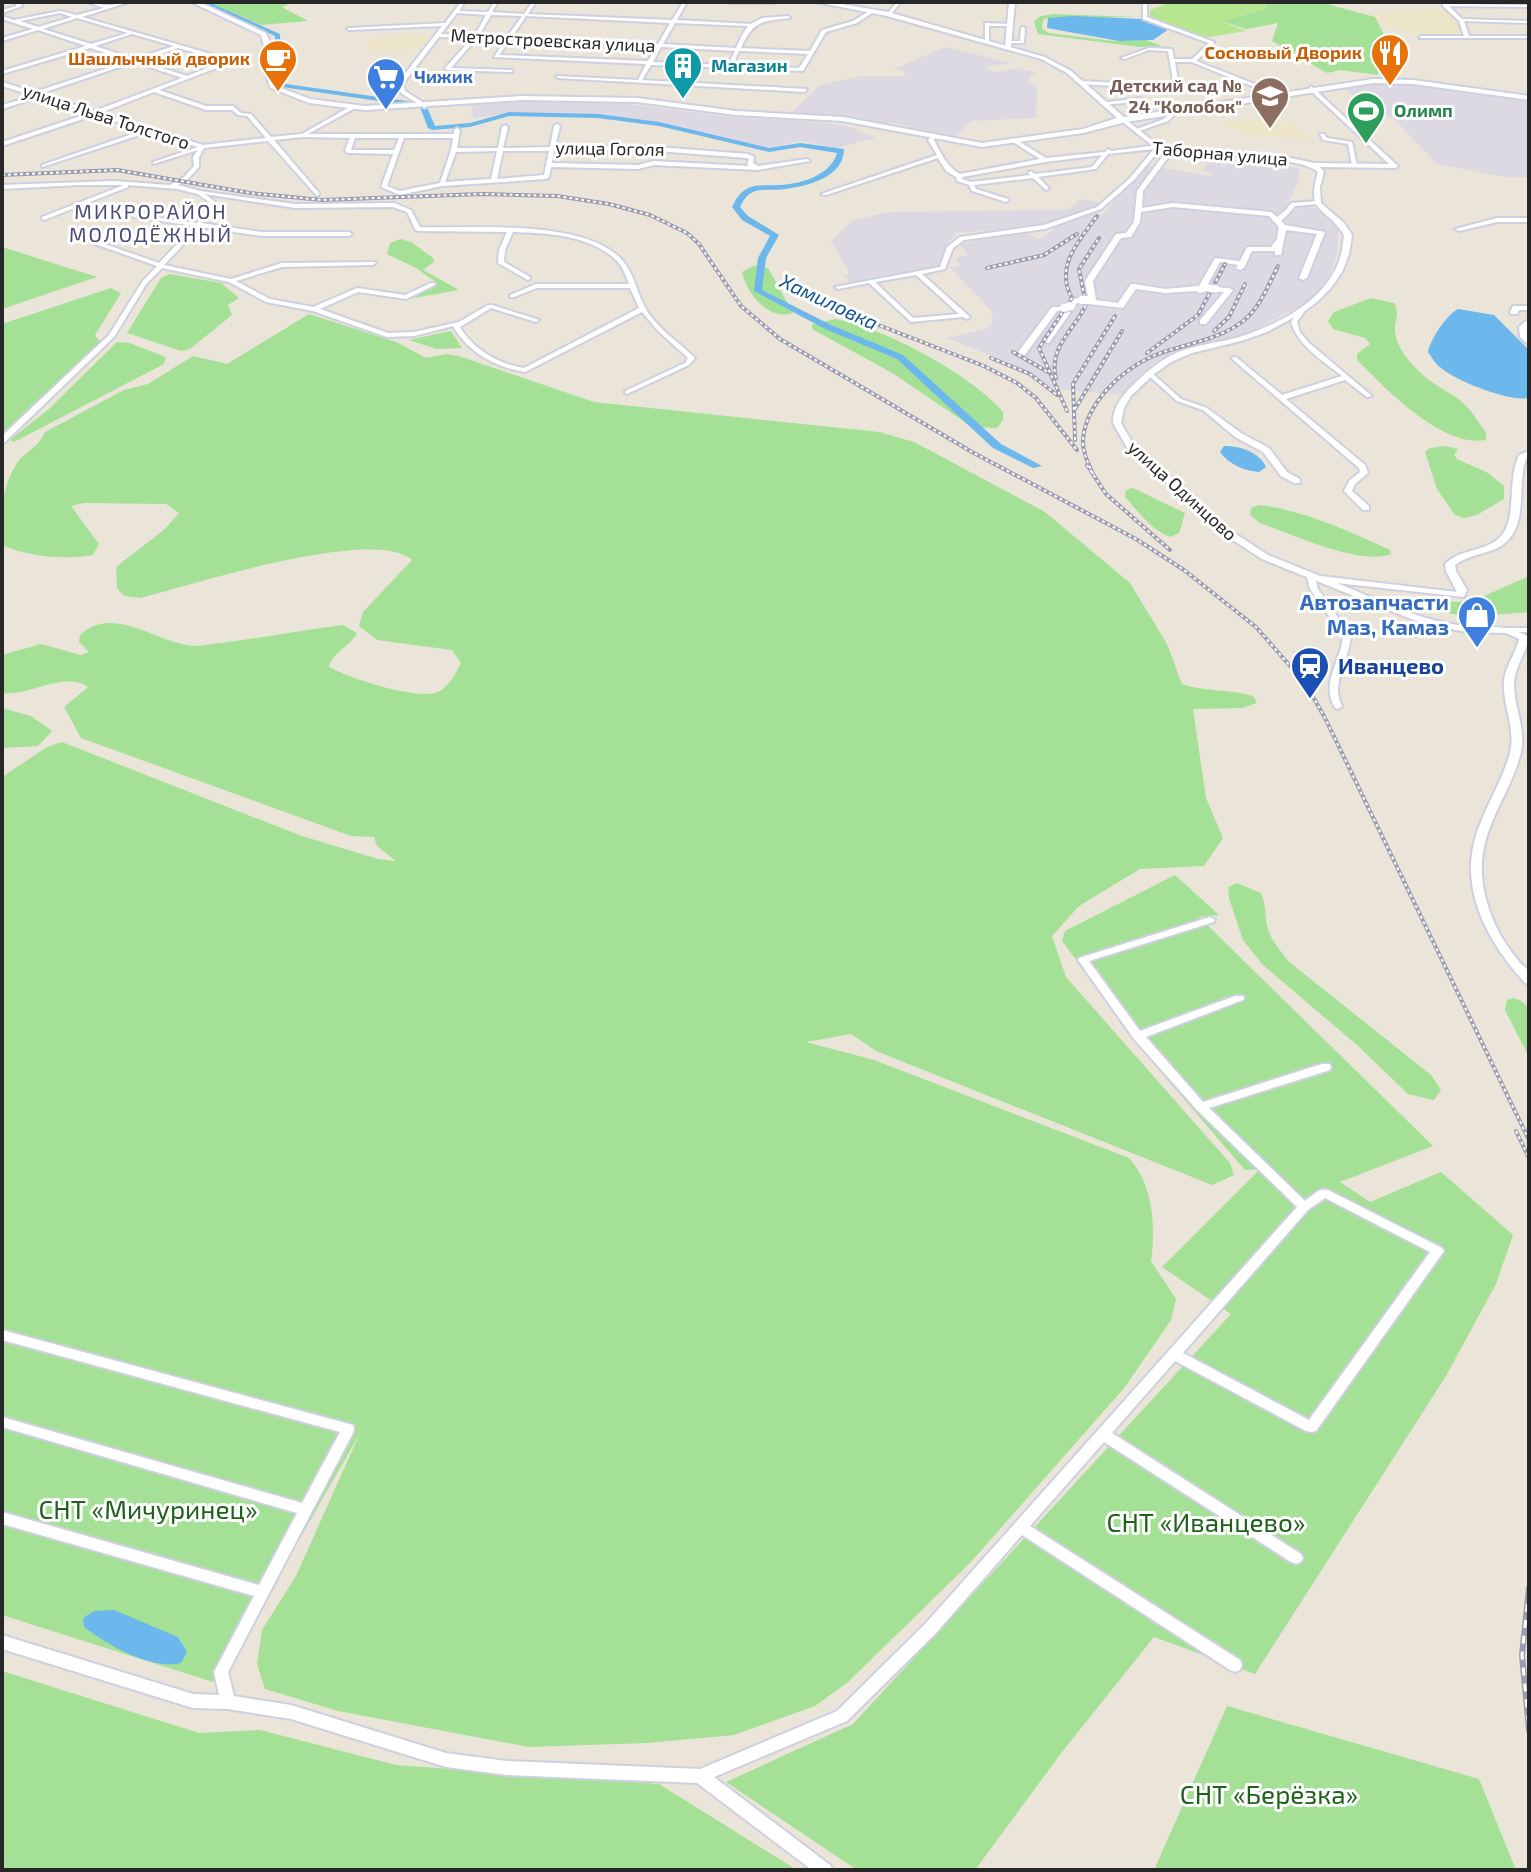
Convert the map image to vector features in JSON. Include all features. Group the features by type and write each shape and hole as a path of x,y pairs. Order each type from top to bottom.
{"main road":[{"path":"194,2 264,34 270,50 270,83 277,90 309,101 353,107 425,106 522,98 626,99 736,113 843,119 982,145 1083,131 1123,120"},
{"path":"819,2 888,14 1009,44 1057,64 1123,120"},
{"path":"948,139 993,141 1311,88 1393,81 1529,98"}],"street":[{"path":"2,15 20,6 16,2"},
{"path":"89,2 109,8"},
{"path":"2,40 127,2"},
{"path":"425,106 402,90 400,82 463,2"},
{"path":"496,2 476,37 447,69 482,74 508,71 509,79"},
{"path":"534,2 496,56 801,70 824,31 855,22 873,11"},
{"path":"640,79 685,2"},
{"path":"729,2 774,2"},
{"path":"888,14 899,2"},
{"path":"1012,2 1009,44 1022,42 1023,28"},
{"path":"1145,4 1145,18 1212,43 1193,61"},
{"path":"1467,37 1461,20 1445,5 1529,6"},
{"path":"2,144 219,67 225,61 78,17 50,12 14,21"},
{"path":"456,12 750,25"},
{"path":"2,15 188,78"},
{"path":"730,67 750,25 763,17 788,17"},
{"path":"1461,20 1529,22"},
{"path":"349,29 446,24"},
{"path":"987,41 987,24 1010,25"},
{"path":"2,73 132,33"},
{"name":"Метростроевская улица","path":"437,35 812,53"},
{"path":"1421,37 1529,37"},
{"path":"582,42 558,77 805,90"},
{"path":"2,107 177,47"},
{"path":"1123,58 1149,49 1170,50 1177,89"},
{"path":"1172,60 1193,61 1277,94"},
{"path":"1082,83 1177,89 1247,80"},
{"name":"улица Льва Толстого","path":"2,84 203,147 197,153 193,171 171,186"},
{"path":"2,92 15,88"},
{"name":"Таборная улица","path":"959,176 1045,160 1159,147 1286,159 1314,165 1396,165 1311,88"},
{"path":"153,90 206,108 233,108 240,114 249,115 317,194"},
{"path":"1103,103 1141,100"},
{"path":"303,135 353,107"},
{"path":"1137,130 1166,120 1175,111"},
{"path":"838,287 943,268 950,247 962,238 1033,230 1069,220 1109,201 1159,147 1123,120"},
{"path":"402,137 384,187 400,193 442,184 546,177 557,126"},
{"path":"494,179 505,127"},
{"path":"44,166 150,130"},
{"path":"155,163 203,147 303,135 402,137 456,133 454,150 442,184"},
{"path":"1322,135 1325,139 1350,143 1355,165"},
{"path":"353,136 350,152 397,152"},
{"path":"933,136 931,140 948,170 959,176 959,180 971,184 1094,168 1108,151"},
{"path":"1015,141 1045,160"},
{"name":"улица Гоголя","path":"454,150 644,148 748,156 752,158 750,164 757,168"},
{"path":"1087,300 1089,281 1119,236 1128,235 1137,222 1140,191 1171,149"},
{"path":"824,194 941,155"},
{"path":"551,165 638,167 654,163 757,168 807,161"},
{"path":"1020,164 1046,188"},
{"path":"1278,253 1280,224 1293,204 1317,203 1313,194 1321,172 1314,165"},
{"path":"44,218 132,184"},
{"path":"2,187 132,184 171,186 310,207 387,204 409,211 418,229 511,230 577,239 619,259 643,309 692,358 687,364 627,392"},
{"path":"971,184 974,190 1006,200"},
{"path":"2,440 112,336 145,282 199,224 212,202 202,192"},
{"name":"улица Одинцово","path":"1317,203 1345,229 1348,249 1345,262 1327,290 1303,309 1245,337 1181,354 1150,374 1119,408 1117,423 1126,442 1222,529 1265,557 1424,621 1466,629 1529,630"},
{"path":"1139,210 1173,205 1271,214 1280,224 1321,232 1303,278"},
{"path":"134,215 261,234 349,234"},
{"path":"1459,229 1497,220 1529,220"},
{"path":"511,230 502,250 501,263 528,278"},
{"path":"1208,289 1218,260 1241,266 1250,249 1273,249 1280,240"},
{"path":"97,243 160,265 231,281 268,301 314,309 387,335 414,334 457,323 494,306 536,320"},
{"path":"231,281 275,266 373,263"},
{"path":"871,282 914,321 967,317 918,273"},
{"path":"314,309 357,290 406,297 433,284"},
{"path":"512,296 536,286 631,286"},
{"path":"1046,341 1075,301 1120,306 1134,286 1165,291 1229,290 1203,322"},
{"path":"1022,353 1055,309 1069,307"},
{"path":"1514,312 1516,308 1529,308"},
{"path":"457,323 462,337 478,351 508,366 525,370 643,309"},
{"path":"1303,309 1294,322 1299,336 1369,396"},
{"path":"1529,323 1523,327 1524,337 1529,343"},
{"path":"1234,358 1284,397 1362,467 1364,473 1348,491 1366,508"},
{"path":"1150,374 1179,400 1205,409 1238,435 1261,446 1284,474 1297,481"},
{"path":"1284,397 1347,377"},
{"path":"1338,706 1331,690 1347,636 1314,589 1311,577 1461,595 1462,590 1450,564 1464,555 1493,546 1512,530 1516,519 1515,476 1522,457 1529,454"},
{"path":"1508,630 1524,638 1526,644 1510,668 1509,683 1517,725 1516,747 1477,853 1482,899 1494,937 1529,980"},
{"path":"1210,920 1083,960 1138,1036 1201,1107 1304,1207"},
{"path":"1138,1036 1239,998"},
{"path":"1201,1107 1326,1067"},
{"path":"2,1642 193,1701 228,1702 291,1712 446,1760 507,1768 700,1776 842,1716 931,1628 1304,1207 1324,1193 1438,1251 1311,1427 1174,1354"},
{"path":"2,1335 348,1429 221,1672 228,1702"},
{"path":"2,1422 306,1510"},
{"path":"1103,1434 1296,1558"},
{"path":"2,1518 262,1592"},
{"path":"1021,1527 1235,1665"},
{"path":"700,1776 825,1870"}],"shaded area":[{"path":"1408,9 1448,10 1459,20 1464,35 1421,36 1393,29 1372,14"},
{"path":"406,35 431,36 419,49 370,51 364,40"},
{"path":"945,47 1011,63 984,67 994,72 1017,68 1035,72 1027,81 1037,89 1036,118 972,121 954,137 900,124 791,113 820,85 862,76 903,76 906,72 894,69"},
{"path":"1411,84 1529,100 1529,177 1506,177 1437,164 1396,121 1372,106 1366,107 1340,85"},
{"path":"610,102 731,117 817,122 848,126 876,138 837,148 799,141 770,148 652,122 597,115 498,114 475,119 471,114 472,104"},
{"name":"Детский сад № 24 \"Колобок\"","path":"1241,120 1277,120 1298,126 1313,139 1257,136 1224,126"},
{"path":"1210,158 1300,168 1298,182 1285,209 1296,211 1299,206 1304,206 1318,209 1338,228 1338,250 1330,274 1320,292 1310,301 1244,335 1179,352 1156,363 1120,395 1055,389 1026,370 947,338 986,329 993,322 991,316 994,314 950,267 962,266 955,258 968,255 960,244 1012,234 1029,234 1040,239 1057,227 1093,213 1102,215 1147,165 1210,176 1212,173 1202,171"},
{"path":"1081,199 1103,204 1084,213 1025,228 954,233 956,236 949,240 942,266 851,284 843,275 849,275 847,268 831,241 852,221 887,212 1067,210"}],"green space":[{"path":"207,2 294,2 282,7 308,21 261,25"},
{"path":"1171,2 1262,2 1267,8 1221,21 1246,31 1203,38 1150,18 1150,10"},
{"path":"1263,2 1320,2 1375,17 1394,54 1377,55 1378,75 1340,70 1327,73 1272,41 1278,23 1246,29 1222,21 1267,8"},
{"path":"1053,14 1136,17 1047,18 1043,20 1042,29 1049,33 1113,41 1146,40 1162,46 1140,47 1038,34 1034,21"},
{"path":"401,239 411,242 433,258 434,262 423,270 459,290 414,298 437,283 416,268 387,254 390,243"},
{"path":"2,247 97,277 2,309"},
{"path":"755,265 768,268 793,313 775,313 754,297 742,272"},
{"path":"170,274 221,283 239,298 228,305 232,315 190,349 181,351 127,333 161,278"},
{"path":"111,288 121,293 95,335 100,342 78,367 2,435 2,324"},
{"path":"1371,298 1394,303 1397,312 1395,334 1404,354 1431,382 1465,405 1485,431 1486,440 1469,440 1433,426 1399,400 1357,360 1357,354 1370,344 1365,338 1333,329 1328,321 1334,312"},
{"name":"СНТ «Мичуринец»","path":"309,314 396,342 426,358 446,354 459,356 594,402 879,432 914,442 1045,512 1130,583 1167,644 1182,684 1253,696 1257,703 1242,708 1193,709 1206,798 1223,838 1204,866 1140,869 1079,906 1052,936 1066,977 1230,1163 1234,1175 1212,1185 876,1051 851,1034 806,1042 874,1060 1129,1158 1143,1180 1151,1206 1151,1261 1176,1299 1171,1320 1125,1387 970,1563 848,1682 815,1706 734,1735 647,1743 529,1747 338,1711 265,1689 257,1664 262,1630 296,1576 360,1433 282,1570 213,1682 2,1615 2,777 47,747 62,742 299,835 378,859 396,861 377,846 374,837 351,836 81,738 64,707 88,687 68,681 2,693 2,655 41,644 81,655 89,652 79,642 80,635 93,626 107,623 122,624 196,646 343,625 357,633 334,657 329,667 367,682 400,691 438,692 452,679 461,663 452,650 377,640 359,626 363,612 412,560 391,551 360,550 281,561 140,598 124,596 117,588 116,567 165,529 179,513 166,504 84,503 71,506 99,544 93,555 47,556 2,545 5,490 19,460 45,432 124,390 148,384 193,356 227,364"},
{"path":"836,319 878,332 926,355 989,398 1003,412 1003,420 997,428 972,427 894,374 812,329 812,324"},
{"path":"451,331 462,348 436,349 409,340"},
{"path":"117,342 129,343 166,357 164,364 14,442 10,440 50,408"},
{"path":"1446,446 1458,449 1454,455 1457,459 1488,473 1504,486 1504,499 1477,515 1464,518 1455,515 1437,489 1425,452 1430,448"},
{"path":"1133,488 1185,513 1179,533 1171,537 1146,520 1125,497 1126,490"},
{"path":"1259,505 1326,522 1390,550 1391,554 1362,556 1307,541 1260,523 1250,515 1251,508"},
{"path":"1529,576 1529,612 1464,615 1427,606 1428,600 1459,602 1480,598"},
{"path":"2,708 31,716 52,731 38,746 2,748"},
{"name":"СНТ «Иванцево»","path":"1175,875 1219,915 1199,917 1433,1146 1340,1182 1370,1202 1441,1172 1513,1235 1496,1284 1446,1376 1255,1674 1154,1637 1062,1752 975,1870 857,1870 726,1782 853,1724 1231,1314 1162,1267 1260,1169 1245,1170 1158,1069 1062,941 1065,931"},
{"path":"1237,883 1261,893 1268,931 1288,961 1431,1075 1441,1090 1434,1100 1408,1094 1357,1045 1263,965 1243,940 1229,898 1228,887"},
{"path":"1513,998 1529,1008 1529,1057 1505,1010 1507,1000"},
{"path":"2,1671 199,1733 260,1730 396,1765 659,1784 797,1870 2,1870"},
{"name":"СНТ «Берёзка»","path":"1227,1706 1479,1779 1516,1870 1154,1870"}],"water":[{"path":"1048,18 1142,19 1169,29 1153,40 1119,41 1047,28"},
{"path":"1458,309 1494,315 1529,350 1529,398 1509,397 1483,389 1438,366 1428,352 1444,322"},
{"path":"1224,446 1249,451 1259,457 1266,467 1259,472 1237,466 1220,452"},
{"path":"114,1610 178,1637 187,1652 181,1663 156,1663 143,1659 117,1648 84,1627 83,1618 94,1611"}],"waterway":[{"name":"Хамиловка","path":"203,2 278,35 279,79 284,86 418,105"},
{"name":"Хамиловка","path":"423,107 432,128 470,125 509,114 598,116 659,124 769,150 800,145 841,151 835,166 821,176 786,187 757,188 740,199 736,207 745,218 775,235 762,258 758,291 828,327 900,357 997,446 1037,466"}],"railway":[{"path":"2,175 117,170 250,193 322,200 482,194 557,196 609,204 650,215 687,233 699,244 741,306 780,339 972,452 1136,539 1184,570 1256,627 1305,683 1325,718 1529,1140"},
{"path":"1067,411 1039,348 1072,298 1067,287 1067,265 1076,245 1097,216"},
{"path":"987,268 1044,255 1077,234"},
{"path":"1056,378 1054,367 1059,348 1086,305 1079,269 1099,238"},
{"path":"1147,353 1198,315 1225,264"},
{"path":"1093,474 1084,452 1083,439 1091,413 1106,390 1139,363 1220,334 1242,322 1259,303 1278,266"},
{"path":"1214,331 1229,317 1245,284"},
{"path":"819,302 984,366 1017,383 1036,398 1077,450"},
{"path":"1075,440 1073,384 1115,316"},
{"path":"1075,409 1122,331"},
{"path":"1013,352 1048,372"},
{"path":"991,358 1030,374 1057,395"},
{"path":"1087,465 1106,494 1170,550"},
{"path":"1516,1131 1529,1158"},
{"path":"1529,1588 1522,1655 1529,1730"}],"place":[{"name":"Сосновый Дворик","path":"1390,87"},
{"name":"Шашлычный дворик","path":"278,93"},
{"name":"Магазин","path":"683,100"},
{"name":"Чижик","path":"386,111"},
{"name":"Детский сад № 24 \"Колобок\"","path":"1270,130"},
{"name":"Олимп","path":"1366,145"},
{"name":"Автозапчасти Маз, Камаз","path":"1477,649"},
{"name":"Иванцево","path":"1310,700"}],"district":[{"name":"МИКРОРАЙОН МОЛОДЁЖНЫЙ","path":"151,224"}]}
